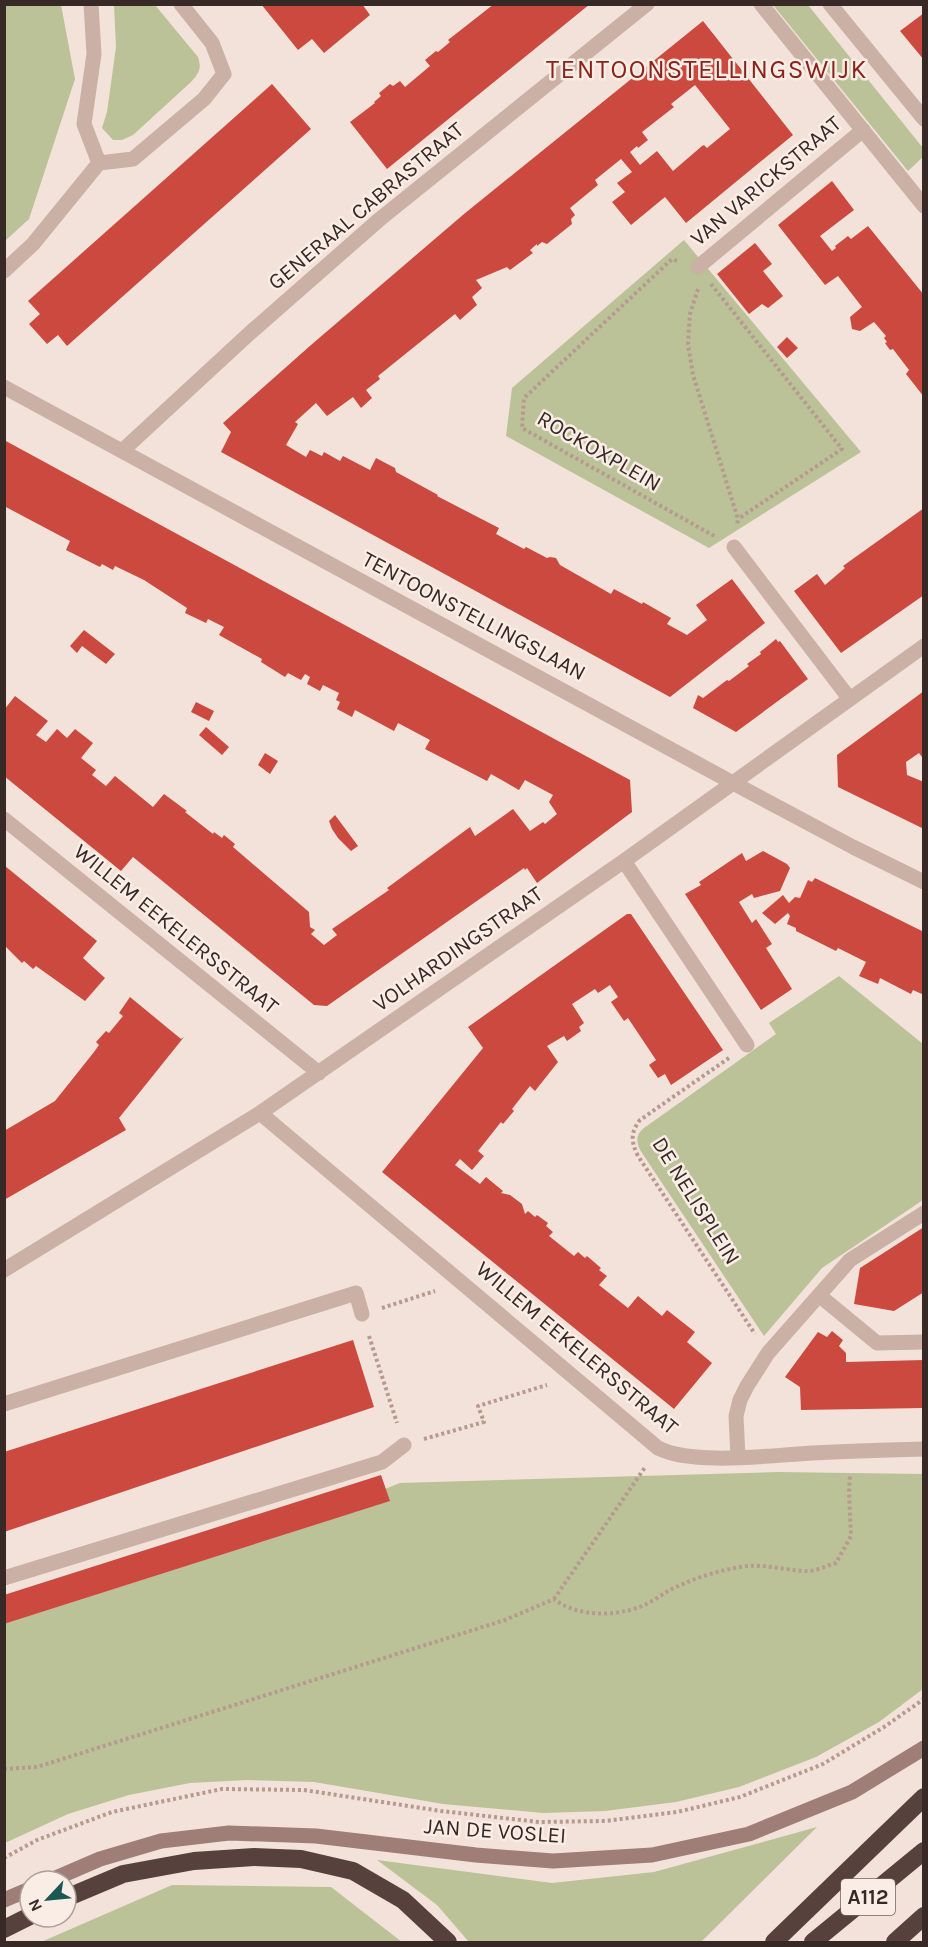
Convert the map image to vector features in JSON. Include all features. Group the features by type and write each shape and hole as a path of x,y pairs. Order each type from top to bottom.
{"highway":[{"path":"774,1942 924,1797"},
{"name":"A112","path":"813,1942 924,1851"},
{"path":"78,1893 123,1874 194,1861 254,1857 301,1859 352,1871 393,1894 403,1900 448,1942"},
{"name":"A112","path":"895,1942 919,1920"},
{"path":"4,1929 18,1922"}],"main road":[{"name":"JAN DE VOSLEI","path":"77,1869 100,1859 161,1841 229,1833 316,1836 476,1855 553,1860 652,1855 748,1834 852,1792 924,1748"},
{"path":"4,1900 18,1894"}],"street":[{"path":"91,4 94,54 84,124 99,163"},
{"path":"4,271 33,244 99,163 133,159 204,99 224,74 212,44 181,4"},
{"name":"GENERAAL CABRASTRAAT","path":"122,451 251,332 380,219 647,4"},
{"path":"761,4 924,206"},
{"path":"830,4 924,120"},
{"name":"VAN VARICKSTRAAT","path":"698,267 863,130"},
{"name":"TENTOONSTELLINGSLAAN","path":"4,387 734,783 924,882"},
{"path":"734,547 849,698"},
{"name":"VOLHARDINGSTRAAT","path":"4,1270 260,1113 319,1073 624,861 924,646"},
{"name":"WILLEM EEKELERSSTRAAT","path":"4,819 319,1073"},
{"path":"624,861 747,1045"},
{"name":"WILLEM EEKELERSSTRAAT","path":"260,1113 658,1448 670,1454 686,1457 924,1449"},
{"path":"738,1457 736,1416 740,1400 768,1353 850,1260 924,1213"},
{"path":"4,1404 356,1293 362,1314"},
{"path":"820,1296 877,1343 924,1342"},
{"path":"4,1578 382,1462 404,1445"}],"path":[{"name":"ROCKOXPLEIN","path":"698,267 672,259 524,398 522,428 734,547"},
{"path":"698,267 699,286 690,314 688,344 691,364 738,519 734,547"},
{"path":"698,267 842,448 738,519"},
{"name":"DE NELISPLEIN","path":"747,1045 640,1120 632,1135 633,1146 638,1156 768,1353"},
{"path":"463,1283 362,1314 404,1445 484,1422 478,1406 574,1377"},
{"path":"4,1769 37,1767 120,1742 505,1620 554,1599 658,1448"},
{"path":"554,1599 563,1606 609,1614 642,1606 671,1590 720,1571 743,1566 774,1567 807,1572 836,1563 851,1536 849,1492 853,1450"},
{"path":"4,1858 37,1840 112,1812 222,1789 304,1790 441,1811 538,1822 604,1821 677,1812 740,1797 823,1764 885,1727 924,1699"}],"green space":[{"path":"5,4 61,5 75,79 29,219 5,241"},
{"path":"114,5 155,5 198,57 200,65 198,73 191,82 133,135 122,140 113,140 102,128 107,112 116,47"},
{"path":"773,5 808,5 923,148 923,157 908,171"},
{"path":"684,240 861,452 709,548 506,436 512,388"},
{"path":"839,976 923,1044 923,1200 822,1268 764,1336 642,1153 638,1137 644,1128 776,1034 769,1023"},
{"path":"778,1472 923,1474 923,1689 879,1722 816,1757 739,1787 676,1802 605,1811 543,1813 443,1804 314,1782 248,1780 190,1783 129,1795 68,1814 5,1843 4,1624 389,1501 385,1489 400,1483"},
{"path":"817,1827 701,1942 469,1942 437,1905 377,1860 552,1883 654,1872"},
{"path":"172,1885 331,1887 402,1942 41,1942 71,1929 78,1929 78,1926"}],"building":[{"path":"261,4 362,4 370,15 324,53 312,39 298,50"},
{"path":"494,4 590,4 387,169 350,122 375,103 381,96 379,93 390,84 393,86 400,81 405,87 430,66 425,60 436,51 438,52 450,42 448,40"},
{"path":"924,13 924,60 900,31"},
{"path":"703,21 793,135 686,223 665,197 631,225 612,202 625,192 617,183 632,172 621,159 595,180 598,185 570,208 575,215 571,219 572,224 547,244 542,242 537,246 537,244 530,250 533,253 510,270 507,267 476,280 482,288 472,297 477,305 460,320 455,314 378,376 380,379 366,390 372,398 361,408 353,397 327,416 316,403 295,422 298,424 286,445 306,457 310,450 322,456 324,452 340,461 343,456 370,470 376,458 437,496 499,528 496,534 524,549 526,547 547,558 556,558 560,565 611,594 614,589 642,604 643,602 671,618 667,624 687,635 707,620 696,605 732,579 765,623 670,697 221,452 231,432 223,423 464,214","holes":["695,85 730,129 707,148 702,146 673,171 657,151 640,165 630,152 648,140 642,132 674,107 671,104"]},
{"path":"272,84 311,129 67,346 58,335 47,344 29,324 40,314 28,301"},
{"path":"832,181 854,210 820,236 832,251 848,236 851,239 868,226 924,295 924,397 906,374 909,370 893,349 890,350 885,343 887,342 884,338 886,336 874,322 860,331 852,329 850,317 862,307 838,276 825,285 778,225"},
{"path":"755,243 772,264 763,271 783,296 768,308 762,304 749,314 717,274"},
{"path":"787,337 798,348 787,358 777,347"},
{"path":"4,440 630,780 632,812 537,883 527,868 525,870 524,868 327,1006 314,1005 133,857 121,871 4,776 4,710 15,696 48,721 36,735 46,742 57,729 67,738 75,729 93,743 81,758 96,770 92,775 106,786 115,776 153,807 164,794 213,834 214,832 222,838 224,835 235,844 233,847 309,912 310,927 315,930 311,934 324,945 337,935 332,929 389,890 387,888 470,827 475,836 513,809 530,831 543,822 545,824 557,814 549,802 553,795 525,780 519,790 491,774 487,781 425,749 430,740 398,723 394,731 355,710 352,717 337,709 340,702 336,700 339,693 323,685 320,691 307,684 310,677 305,674 301,680 288,673 285,677 261,662 262,659 219,635 224,627 208,619 206,623 185,613 187,608 144,580 115,566 113,570 102,564 100,567 66,550 70,541 4,506"},
{"path":"924,508 924,595 841,653 794,591 817,574 825,585 845,568 843,566"},
{"path":"84,630 115,654 106,664 82,646 77,653 70,646"},
{"path":"776,639 780,641 808,679 736,732 693,708 698,695 703,698 727,680 729,681 749,666 747,664"},
{"path":"924,691 924,756 922,757 919,753 906,762 907,775 924,782 924,829 838,787 837,755"},
{"path":"196,702 214,711 209,721 191,712"},
{"path":"206,727 229,747 222,755 199,735"},
{"path":"265,753 278,761 270,774 258,765"},
{"path":"335,815 358,846 351,851 332,829 329,821"},
{"path":"763,851 790,868 780,891 754,898 752,894 739,902 752,923 756,919 772,944 766,948 792,989 761,1010 685,894 701,885 699,882 742,853 746,861"},
{"path":"5,866 97,941 83,958 105,978 85,1001 36,966 33,969 24,961 22,963 5,946"},
{"path":"815,878 924,932 924,995 913,990 911,994 880,978 878,984 859,976 866,962 838,948 836,951 796,931 796,928 787,924 790,916 788,913 775,924 762,913 783,895 789,903 795,897 800,898 808,880 812,882"},
{"path":"627,914 631,914 723,1050 671,1085 665,1074 658,1078 649,1065 656,1060 628,1018 624,1021 611,1002 618,997 610,985 598,993 595,989 572,1004 584,1023 579,1027 581,1031 567,1041 564,1036 547,1046 558,1062 535,1091 530,1086 512,1109 514,1111 503,1124 501,1122 478,1151 484,1156 472,1170 460,1159 455,1165 480,1184 486,1177 503,1191 501,1193 510,1195 522,1204 525,1214 528,1211 548,1223 546,1226 553,1232 549,1236 574,1256 578,1252 585,1258 587,1256 601,1268 599,1270 607,1276 599,1285 628,1308 638,1296 662,1316 667,1310 695,1332 687,1342 712,1363 674,1409 382,1172 483,1048 468,1027"},
{"path":"130,997 181,1039 184,1037 119,1118 126,1130 4,1200 4,1131 55,1101 99,1045 96,1042 106,1031 109,1033 123,1016 119,1013"},
{"path":"924,1227 924,1292 894,1311 854,1304 860,1268"},
{"path":"832,1331 843,1340 839,1346 846,1353 846,1362 924,1360 924,1408 801,1410 800,1387 785,1377 818,1332 827,1337"},
{"path":"353,1340 374,1407 4,1532 4,1452"},
{"path":"381,1475 390,1501 4,1624 4,1595"}],"district":[{"name":"TENTOONSTELLINGSWIJK","path":"707,69"}]}
